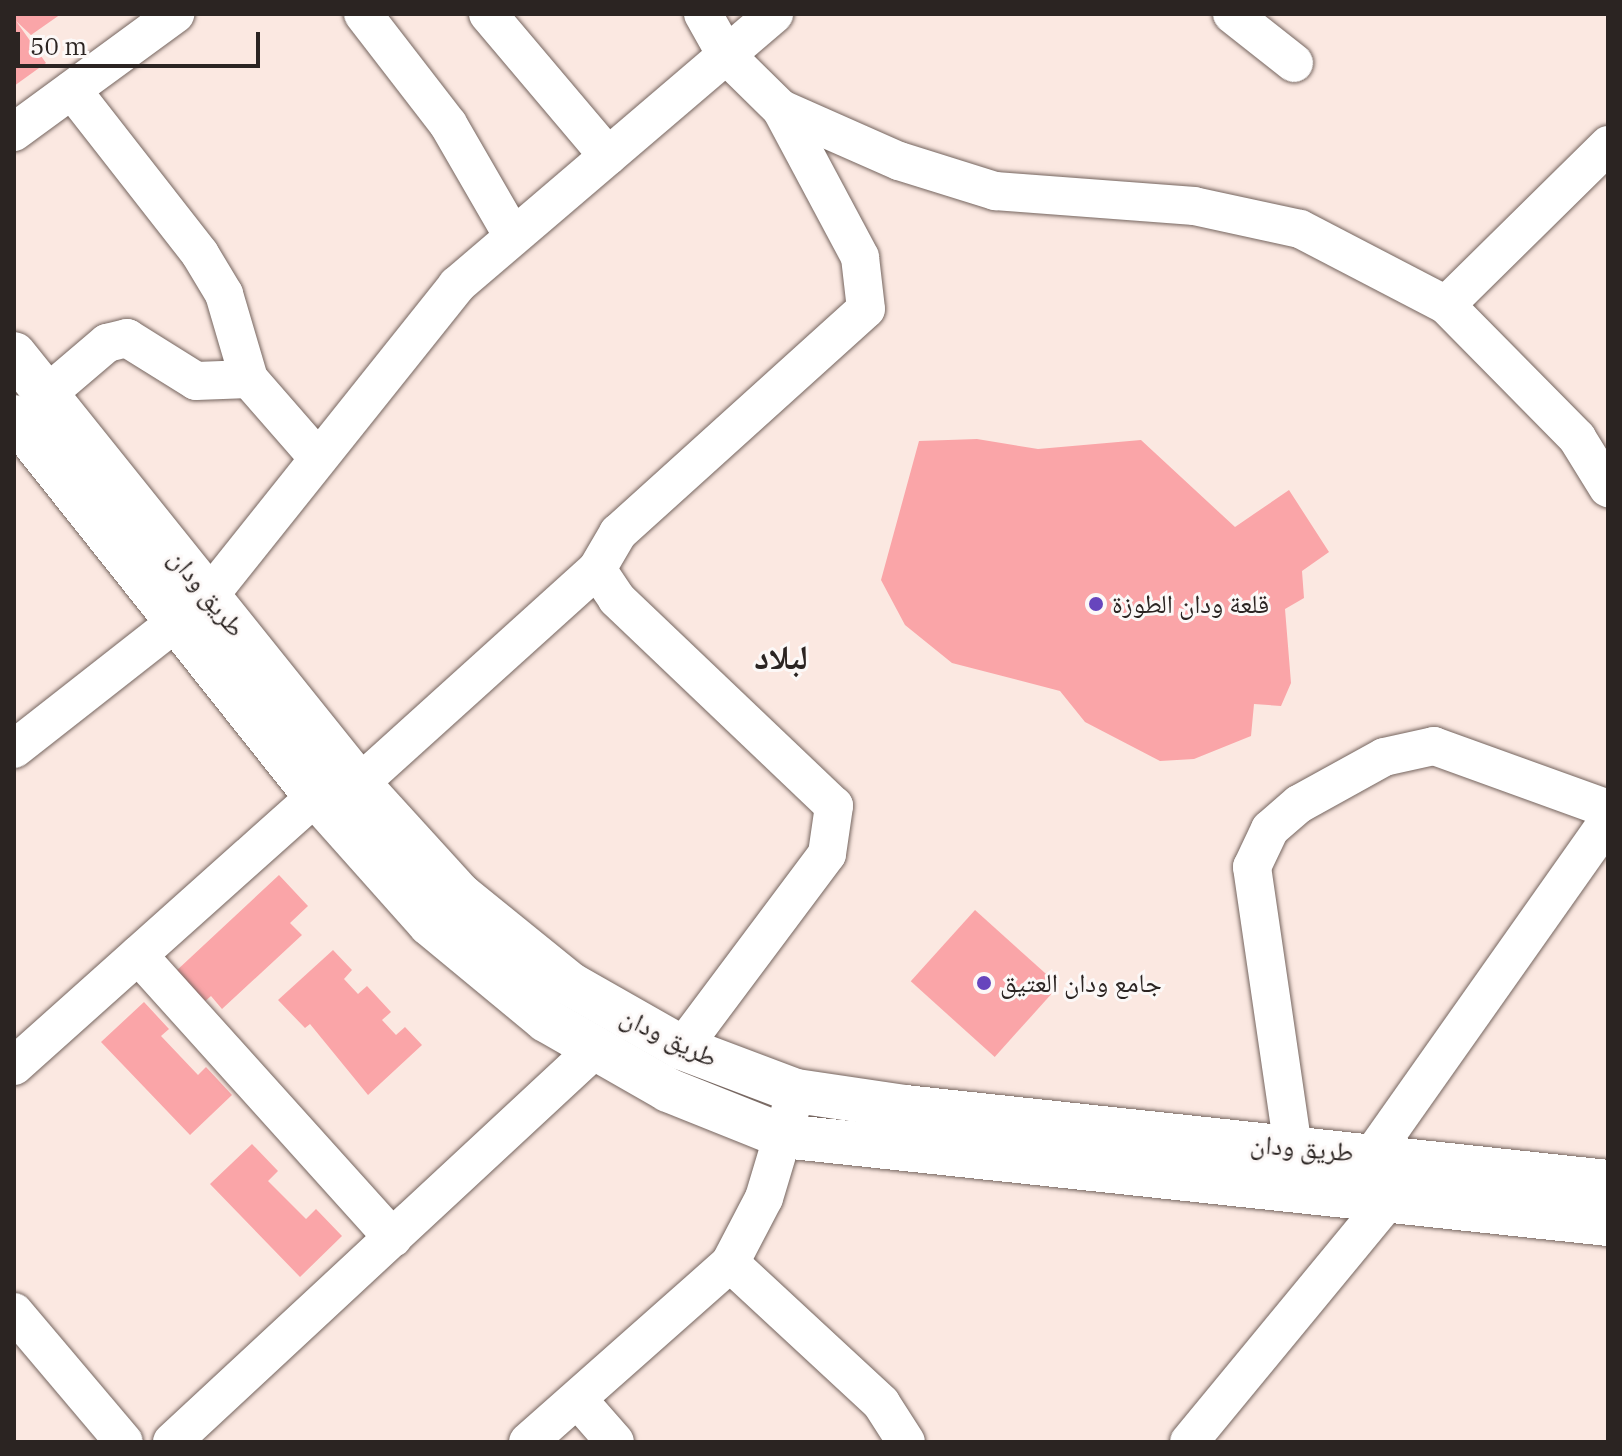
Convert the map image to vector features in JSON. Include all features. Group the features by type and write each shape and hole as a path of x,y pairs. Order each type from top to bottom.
{"main road":[{"name":"طريق ودان","path":"14,354 30,406 176,625 316,796 430,924 594,1050 668,1090 783,1136 1608,1224"},
{"name":"طريق ودان","path":"30,406 209,596 359,784 472,905 570,984 682,1048 796,1091 1608,1182"}],"street":[{"path":"14,132 175,14"},
{"path":"363,14 448,124 512,235"},
{"path":"488,14 608,156"},
{"path":"359,784 597,569 618,533 866,309 860,257 781,109 726,55 703,14"},
{"path":"14,749 176,625 209,596 400,349 512,235 774,14"},
{"path":"1232,14 1294,63"},
{"path":"72,90 200,254 224,294 249,379 317,457"},
{"path":"781,109 899,161 995,191 1194,206 1300,229 1446,305 1577,438 1608,488"},
{"path":"1446,305 1608,145"},
{"path":"30,406 107,343 127,338 196,381 249,379"},
{"path":"597,569 617,599 834,806 827,854 682,1048"},
{"path":"1293,1148 1252,867 1270,829 1299,804 1384,757 1434,746 1608,809"},
{"path":"14,1066 316,796"},
{"path":"1373,1154 1608,821"},
{"path":"138,955 393,1238"},
{"path":"172,1442 594,1050"},
{"path":"528,1442 580,1402 730,1263 764,1198 796,1091"},
{"path":"1201,1437 1389,1199"},
{"path":"730,1263 881,1403 906,1442"},
{"path":"14,1312 124,1442"},
{"path":"580,1402 615,1442"}],"building":[{"path":"14,14 61,14 31,35 16,21 46,63 14,86"},
{"name":"قلعة ودان الطوزة","path":"977,439 1038,449 1141,440 1235,527 1289,490 1329,552 1302,571 1304,598 1285,609 1291,683 1281,706 1254,704 1251,736 1194,759 1160,761 1085,722 1060,691 952,663 905,625 881,580 919,441"},
{"path":"279,875 308,906 290,923 302,935 222,1009 211,996 203,1003 175,972"},
{"name":"جامع ودان العتيق","path":"975,910 1059,986 995,1057 911,981"},
{"path":"333,950 352,970 344,979 358,994 367,986 391,1012 382,1020 396,1035 405,1027 422,1045 368,1095 310,1024 305,1028 278,1000"},
{"path":"144,1002 169,1029 161,1036 198,1075 206,1067 232,1095 190,1135 101,1042"},
{"path":"252,1144 278,1171 268,1181 306,1219 316,1209 342,1236 300,1277 210,1184"}],"place":[{"name":"قلعة ودان الطوزة","path":"1096,604"},
{"name":"جامع ودان العتيق","path":"984,983"}],"district":[{"name":"لبلاد","path":"781,657"}]}
